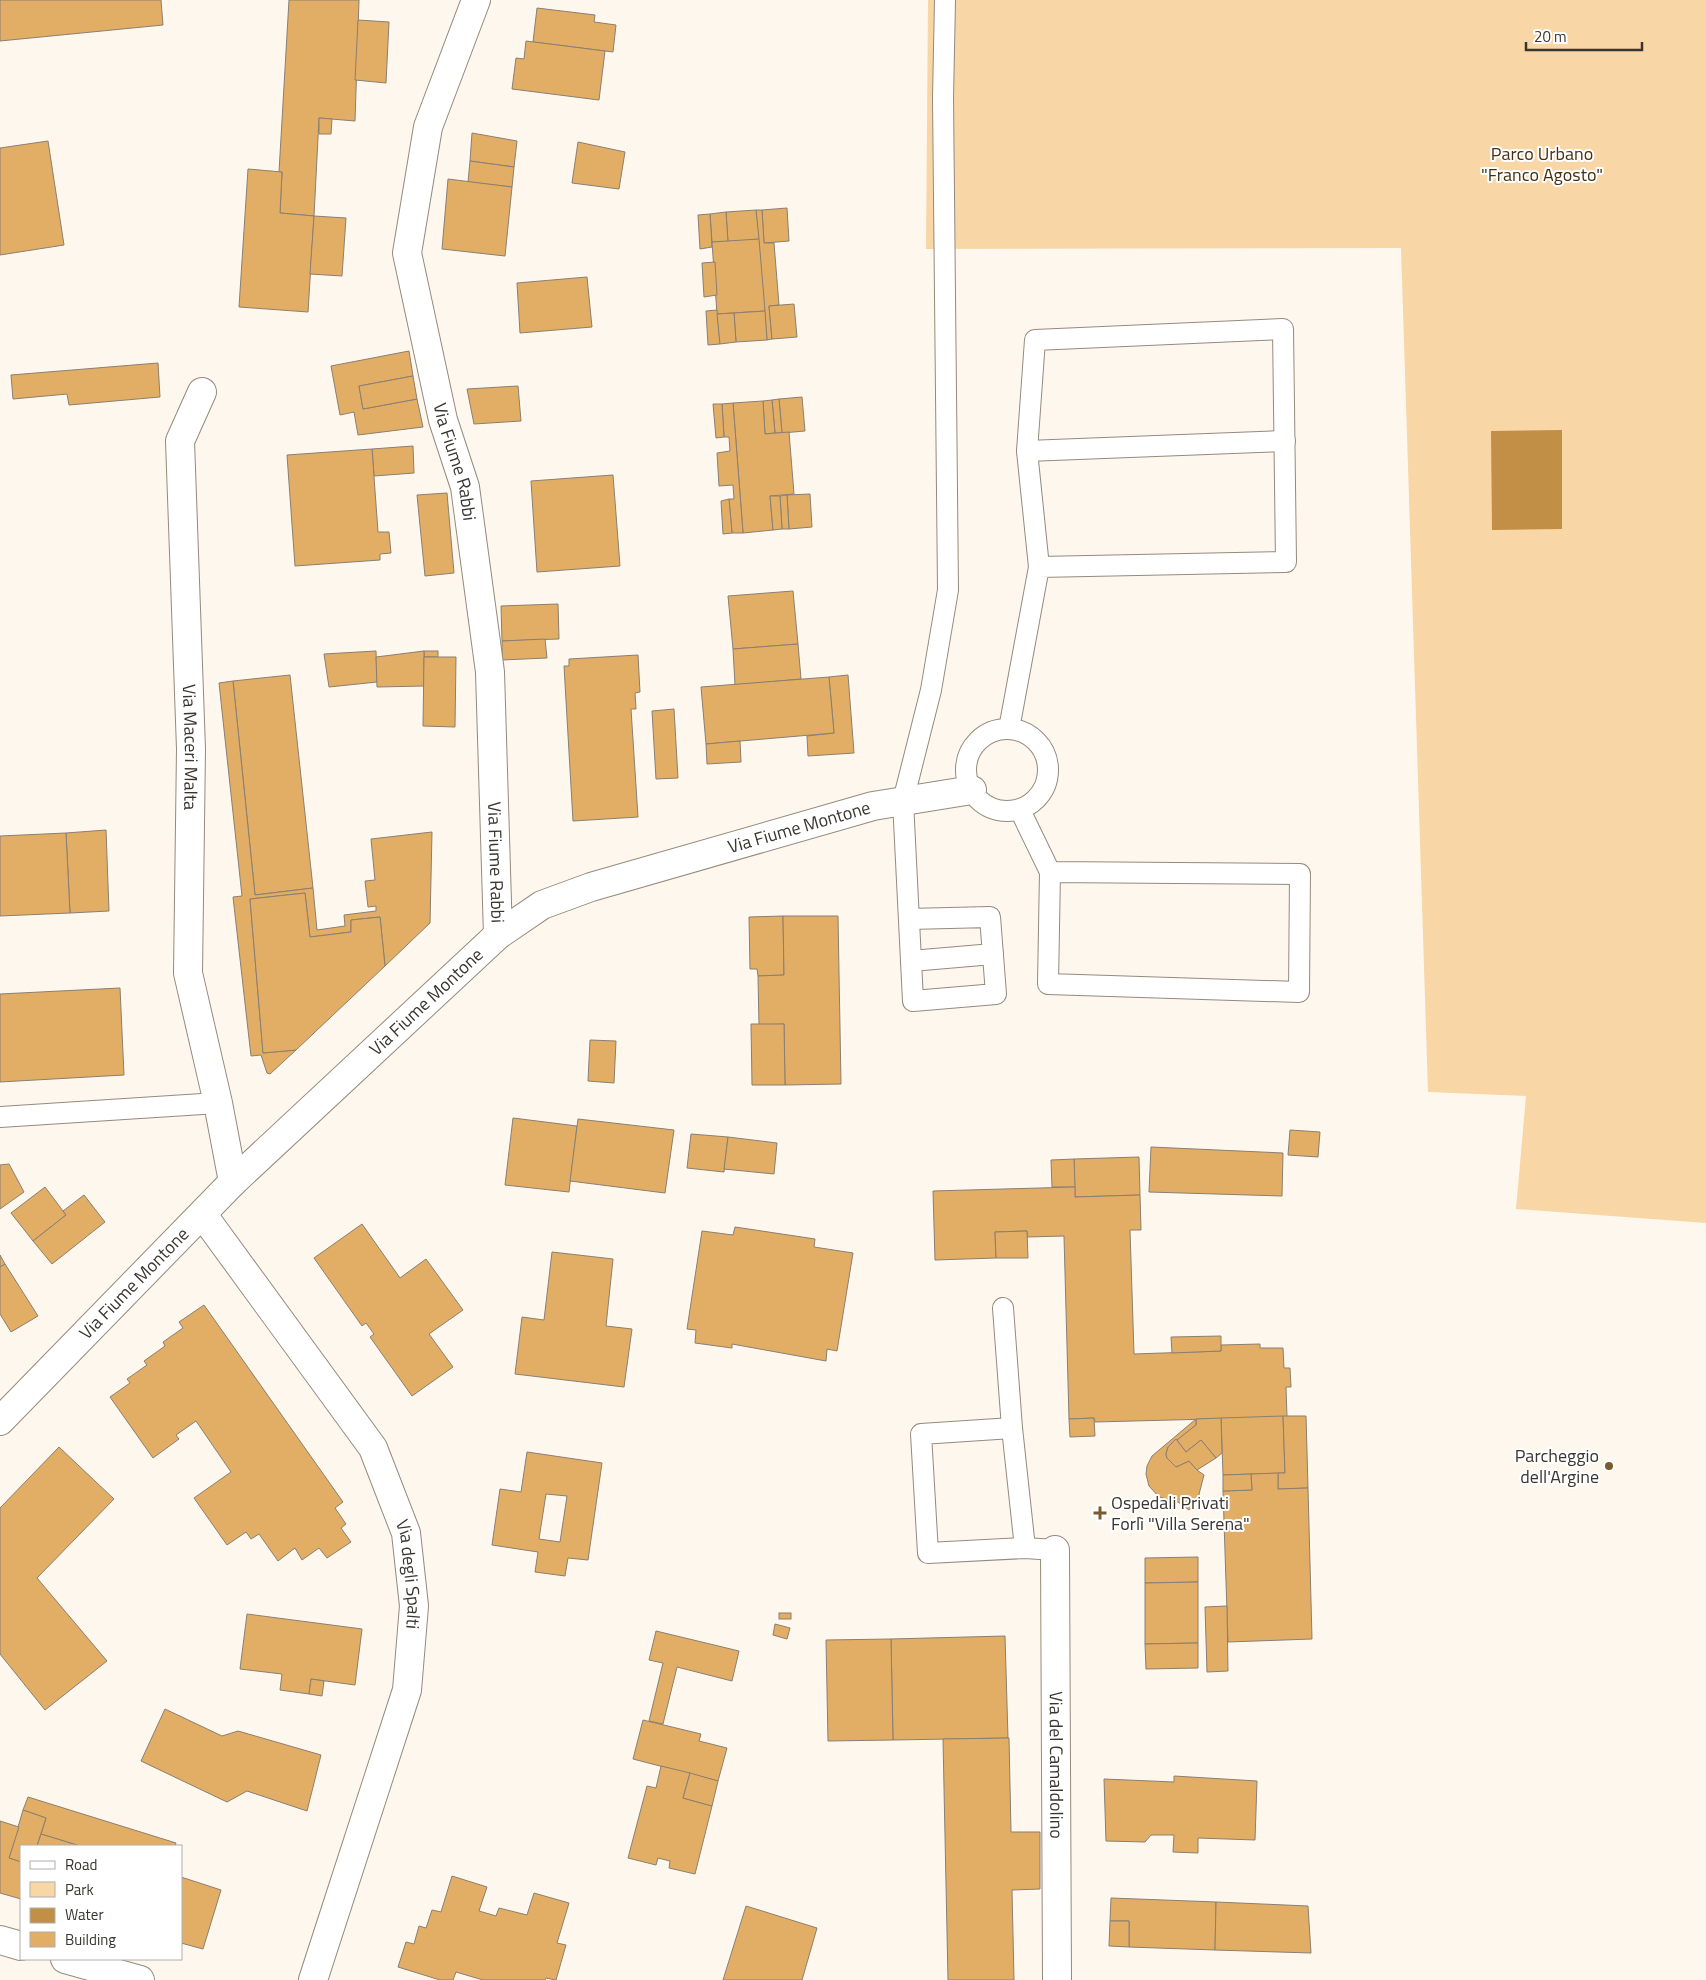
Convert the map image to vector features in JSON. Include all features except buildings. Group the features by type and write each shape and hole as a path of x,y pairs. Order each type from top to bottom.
{"street":[{"name":"Via Fiume Rabbi","path":"476,0 428,128 407,254 443,420 465,487 485,633 490,672 498,935"},
{"name":"Via Maceri Malta","path":"202,392 180,441 191,749 188,973 218,1103 233,1182"},
{"name":"Via Fiume Montone","path":"0,1421 203,1215 233,1182 498,935 542,905 591,886 812,822 903,800 972,790"},
{"name":"Via degli Spalti","path":"203,1215 373,1448 406,1533 414,1606 407,1690 313,1980"},
{"name":"Via del Camaldolino","path":"1055,1550 1057,1980"},
{"path":"0,1940 20,1946"},
{"path":"69,1960 140,1980"}],"lane":[{"path":"909,919 990,917 996,994 913,1001 903,800 931,690 948,590 943,98 945,0"},
{"path":"1009,729 1039,567 1027,451 1035,340 1283,329 1286,562 1039,567"},
{"path":"1027,451 1284,441"},
{"path":"1009,729 1029,735 1039,744 1046,755 1048,768 1047,781 1041,793 1032,803 1020,810 1006,811 992,808 980,802 972,790 966,767 976,744 991,733 1009,729"},
{"path":"1020,810 1050,872 1048,984 1298,992 1300,874 1050,872"},
{"path":"911,961 993,954"},
{"path":"0,1117 218,1103"},
{"path":"1003,1308 1012,1428 1025,1548"},
{"path":"1012,1428 920,1434 928,1553 1025,1548 1055,1550"}],"green space":[{"name":"Parco Urbano \"Franco Agosto\"","path":"928,0 1706,0 1706,1223 1516,1209 1526,1096 1428,1092 1401,248 926,249"}],"water":[{"path":"1562,430 1562,529 1492,530 1491,431"}],"place":[{"name":"Parcheggio dell'Argine","path":"1609,1466"},
{"name":"Ospedali Privati Forlì \"Villa Serena\"","path":"1100,1513"}]}
